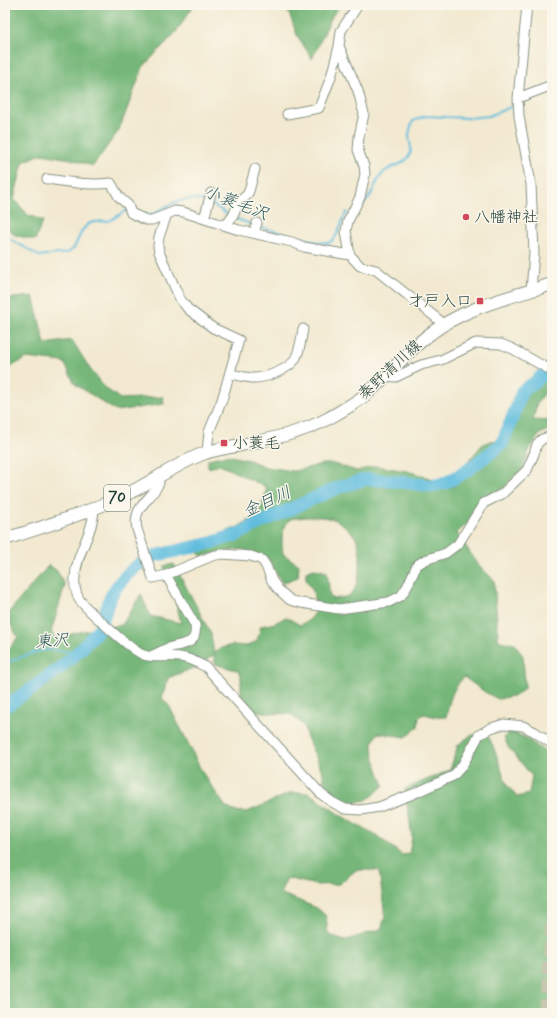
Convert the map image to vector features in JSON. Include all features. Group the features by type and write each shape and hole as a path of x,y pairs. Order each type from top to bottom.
{"main road":[{"name":"秦野清川線","path":"5,539 94,508 157,478 186,461 207,452 306,429 356,402 370,391 411,348 444,324 485,305 552,284"}],"street":[{"path":"287,114 319,108 331,77 339,46 341,31 358,5"},
{"path":"527,5 518,98 519,116 531,184 534,253 531,291"},
{"path":"339,46 358,91 364,114 358,150 364,166 365,174 360,198 348,221 346,231 350,255 360,266 376,270 444,324"},
{"path":"518,98 552,85"},
{"path":"227,224 233,216 239,202 247,195 255,169"},
{"path":"47,179 99,184 111,183 119,197 130,209 146,220 152,220 161,213 175,211 183,212 204,219 227,224 239,230 255,229 304,247 350,255"},
{"path":"204,219 211,196"},
{"path":"161,213 158,246 159,252 180,299 188,309 213,328 239,340 222,400 208,432 207,452"},
{"path":"230,374 255,378 265,377 282,370 293,362 298,353 303,329"},
{"path":"385,376 396,377 421,364 441,360 476,343 501,344 514,349 548,368"},
{"path":"157,478 159,483 156,490 136,514 135,521 153,578 166,575 212,556 221,554 251,556 262,560 272,581 290,600 339,609 389,602 401,596 418,565 425,560 446,553 458,544 484,503 502,494 527,470 537,444 542,439 552,436"},
{"path":"94,508 94,519 77,562 75,578 79,598 86,607 142,655 181,657 196,661 206,667 321,794 345,809 361,810 379,807 453,776 462,766 479,735 491,728 504,724 523,726 535,732 552,744"},
{"path":"150,656 167,648 191,642 195,637 196,632 195,625 166,575"}],"green space":[{"path":"5,5 194,5 176,32 143,67 119,130 93,166 71,159 41,154 23,162 14,199 28,215 43,221 35,240 15,235 5,226"},
{"path":"279,5 341,5 332,16 312,59 297,35 289,13"},
{"path":"33,296 45,344 72,340 90,369 104,387 120,399 163,397 164,404 116,411 75,384 64,362 26,358 11,367 5,368 5,299"},
{"path":"547,373 552,377 552,384 537,403 533,420 552,421 550,429 540,434 530,448 522,470 457,533 480,567 494,580 499,641 515,644 523,656 525,687 517,695 498,699 464,677 456,686 450,700 446,717 437,717 424,714 419,717 418,727 406,737 378,733 373,744 373,748 380,776 384,785 374,795 366,800 354,802 335,797 325,787 323,773 306,735 304,726 291,714 256,711 248,705 241,696 241,674 236,670 215,664 214,655 198,666 168,678 162,698 169,706 202,772 225,806 233,811 247,812 291,793 309,793 340,815 380,838 402,855 409,854 412,837 405,789 450,770 458,745 471,735 488,736 507,785 517,797 529,794 532,776 508,747 504,737 510,731 526,738 552,757 552,1013 5,1013 5,654 18,637 9,622 9,612 49,565 57,571 65,585 51,632 55,638 84,631 122,625 141,594 150,616 181,623 176,602 164,566 174,564 211,634 214,654 221,648 232,645 247,646 257,641 261,626 275,623 286,617 300,625 305,623 310,620 316,611 313,591 306,579 306,572 314,569 327,572 330,597 333,599 342,598 351,594 357,583 360,567 360,550 356,538 346,527 333,519 306,517 290,519 282,535 283,554 299,565 298,577 282,583 268,558 241,549 201,556 198,553 208,539 238,527 259,514 266,492 266,487 220,465 208,468 208,459 226,455 249,460 266,467 294,471 324,464 334,464 357,471 376,466 407,471 433,479 446,488 454,487 460,471 483,444 490,441 501,440 514,402","holes":["356,870 379,870 385,917 381,929 344,941 328,934 326,916 317,908 280,893 287,878 316,885 339,884"]}],"waterway":[{"name":"小蓑毛沢","path":"531,99 552,91"},
{"name":"小蓑毛沢","path":"359,208 368,200 383,173 408,158 411,152 409,134 413,121 425,116 468,118 489,116 513,106"},
{"name":"小蓑毛沢","path":"144,214 154,214 171,204 181,201 191,199 205,201"},
{"name":"小蓑毛沢","path":"211,204 230,216"},
{"name":"小蓑毛沢","path":"5,236 39,256 68,253 74,248 82,231 87,225 93,222 109,221 127,210"},
{"name":"小蓑毛沢","path":"259,227 327,243 331,242 337,235 347,212"},
{"name":"小蓑毛沢","path":"234,218 253,225"},
{"name":"金目川","path":"5,707 66,663 87,643 101,625 108,603 116,588 126,575 147,559 154,556 211,543 239,534 339,487 368,479 431,486 445,483 462,474 502,444 522,391 535,382 552,366"},
{"name":"東沢","path":"5,663 46,650 79,652"}],"tunnel":[{"path":"545,1013 552,924"}],"place":[{"name":"八幡神社","path":"466,217"},
{"name":"才戸入口","path":"480,301"},
{"name":"小蓑毛","path":"224,443"}]}
